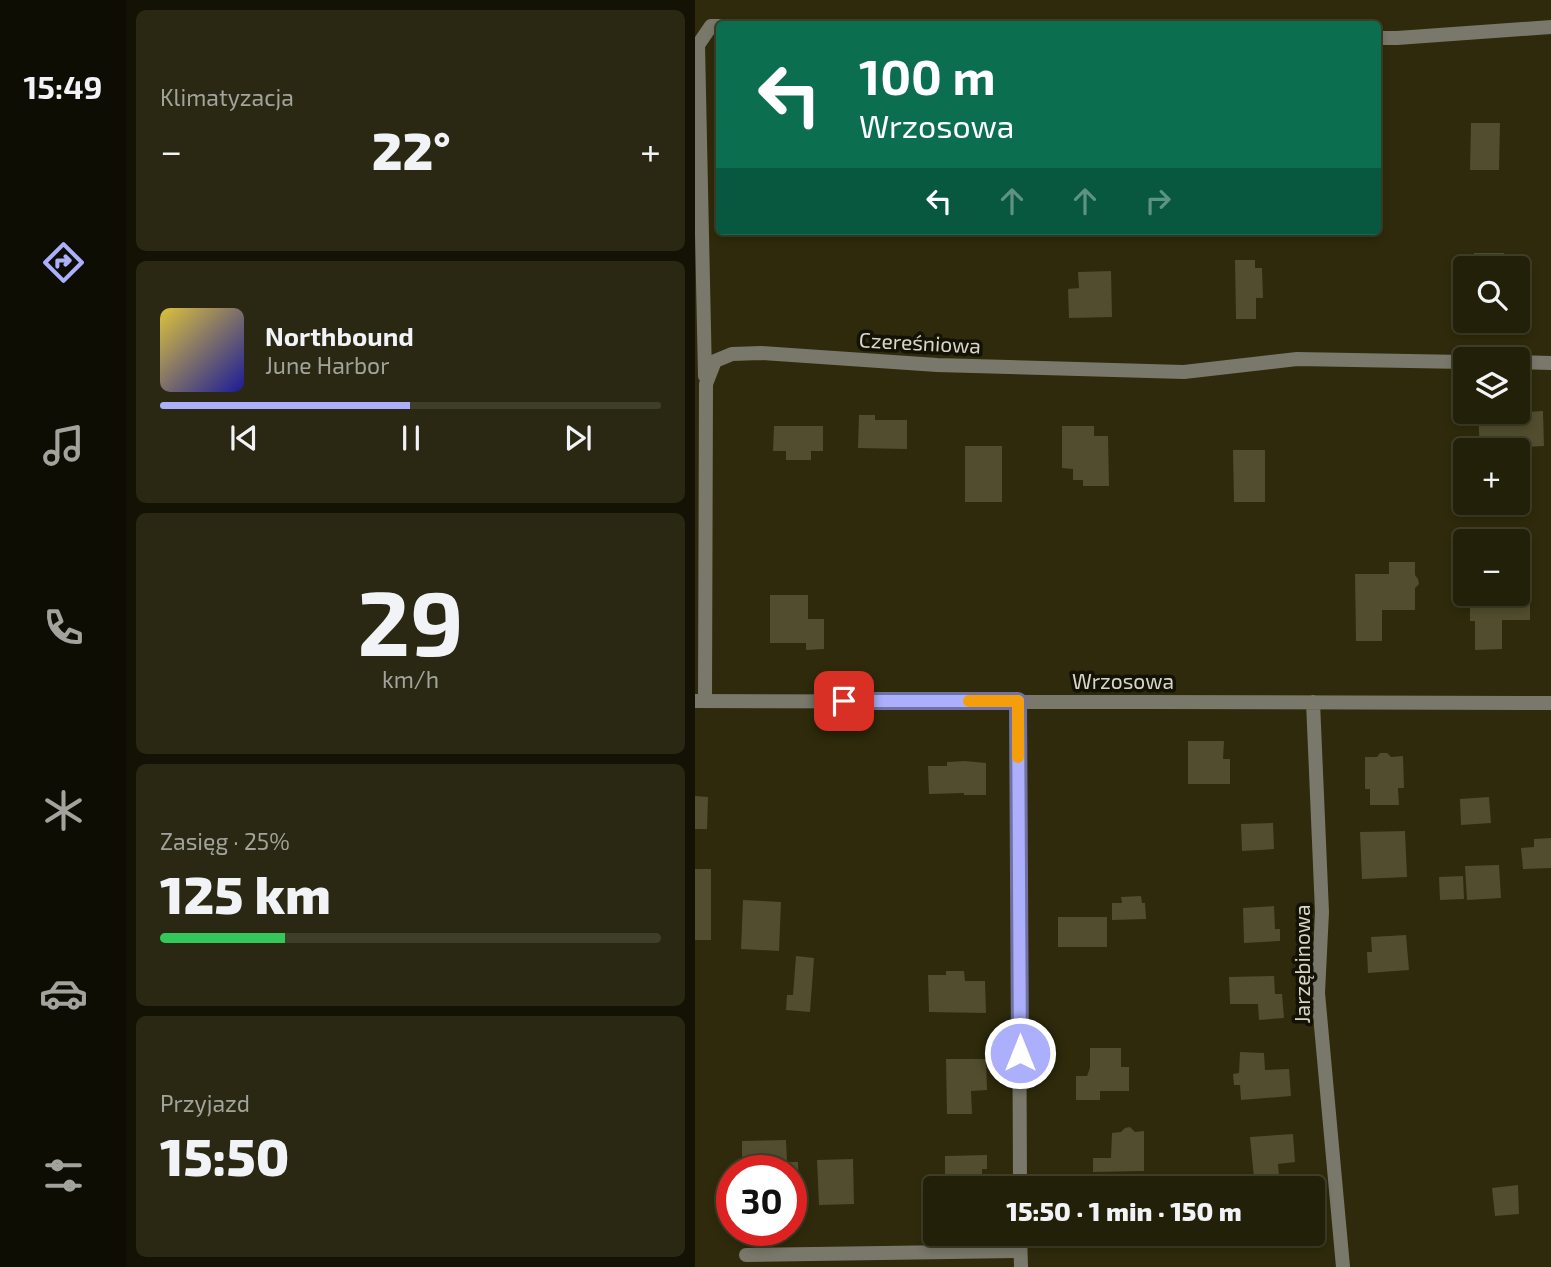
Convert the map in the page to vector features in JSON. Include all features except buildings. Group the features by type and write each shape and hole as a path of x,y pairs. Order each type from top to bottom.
{"street":[{"path":"700,701 706,384 698,45 711,26 716,26"},
{"path":"1381,38 1551,27"},
{"name":"Czereśniowa","path":"706,384 715,361 732,354 937,365 1184,372 1297,359 1453,362"},
{"path":"1530,362 1551,363"},
{"name":"Wrzosowa","path":"700,701 1551,703"},
{"path":"1018,701 1020,1176"},
{"name":"Jarzębinowa","path":"1313,702 1322,912 1318,993 1343,1267"},
{"path":"1020,1246 1021,1267"},
{"path":"746,1255 1020,1251"}],"slow traffic":[{"path":"969,701 1018,701 1018,757"}],"route":[{"path":"844,701 1018,701 1020,1053"}]}
